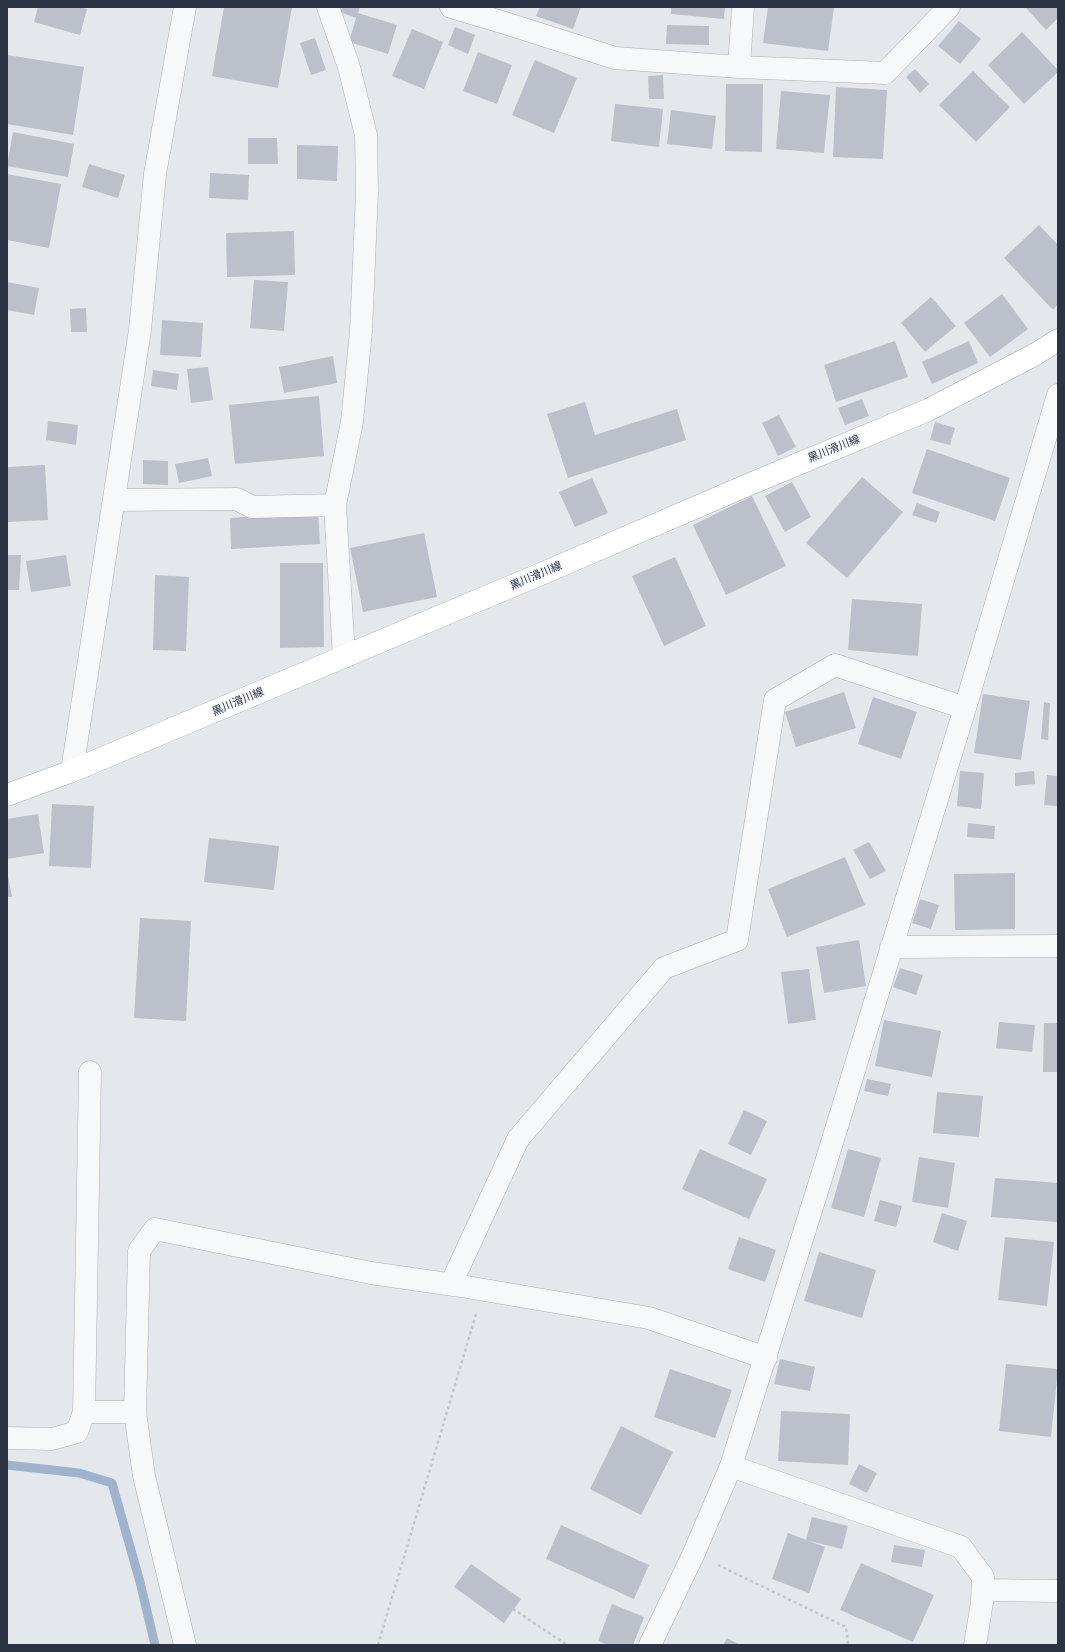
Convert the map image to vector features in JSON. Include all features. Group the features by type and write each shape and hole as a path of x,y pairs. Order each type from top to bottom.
{"main road":[{"name":"黒川滑川線","path":"7,795 72,771 928,410 1034,355 1058,340"}],"street":[{"path":"72,771 140,330 155,174 185,7"},
{"path":"328,7 349,67 366,135 367,192 360,331 352,414 335,505 344,657"},
{"path":"451,7 505,22 615,58 739,67 885,73 949,7"},
{"path":"739,67 743,7"},
{"path":"650,1645 694,1553 731,1466 766,1358 965,708 1058,395"},
{"path":"114,500 237,499 252,507 335,505"},
{"path":"452,1284 518,1139 664,968 737,940 775,700 835,665 965,708"},
{"path":"891,947 1058,946"},
{"path":"7,1438 52,1439 77,1432 84,1412 90,1072"},
{"path":"185,1645 144,1476 135,1412 139,1251 155,1229 371,1273 483,1289 649,1318 766,1358"},
{"path":"84,1412 135,1412"},
{"path":"731,1466 961,1547 983,1578 983,1590 975,1645"},
{"path":"983,1590 1058,1590"}],"path":[{"path":"378,1645 483,1289"},
{"path":"694,1553 846,1627 848,1645"},
{"path":"513,1609 567,1645"}],"building":[{"path":"38,7 80,7 87,9 80,35 34,22"},
{"path":"224,7 292,7 278,88 212,76"},
{"path":"342,7 360,7 358,13 397,25 388,54 349,42 356,18 340,12"},
{"path":"540,7 581,7 573,29 536,16"},
{"path":"671,7 725,7 724,19 671,14"},
{"path":"768,7 834,7 828,51 763,43"},
{"path":"1025,7 1058,7 1058,18 1046,30"},
{"path":"959,21 981,39 960,64 938,46"},
{"path":"667,25 709,26 709,45 666,44"},
{"path":"455,27 475,35 468,54 448,45"},
{"path":"412,29 443,42 424,89 392,76"},
{"path":"1022,32 1058,70 1058,72 1024,104 988,65"},
{"path":"315,38 326,70 311,75 300,43"},
{"path":"478,52 512,65 497,104 463,91"},
{"path":"7,55 84,67 73,135 7,124"},
{"path":"535,60 577,78 554,133 512,115"},
{"path":"915,69 929,84 920,93 906,77"},
{"path":"973,71 1010,107 976,142 939,105"},
{"path":"663,75 664,99 649,99 648,76"},
{"path":"726,84 763,84 762,152 725,151"},
{"path":"836,87 887,90 883,159 833,157"},
{"path":"781,91 830,95 824,153 776,149"},
{"path":"615,104 663,109 659,147 611,141"},
{"path":"671,110 716,116 712,149 667,144"},
{"path":"13,132 74,144 68,177 7,166"},
{"path":"248,138 277,138 278,164 248,164"},
{"path":"297,145 338,146 337,181 297,179"},
{"path":"89,164 125,175 118,198 82,187"},
{"path":"210,173 249,175 248,200 209,198"},
{"path":"7,174 61,184 49,248 7,240"},
{"path":"1039,225 1058,245 1058,304 1053,310 1004,258"},
{"path":"294,231 295,275 227,277 226,233"},
{"path":"254,280 288,282 284,331 250,328"},
{"path":"7,282 39,288 34,315 7,310"},
{"path":"1002,294 1028,329 990,357 964,323"},
{"path":"931,297 956,326 925,352 901,323"},
{"path":"86,308 87,332 71,332 70,309"},
{"path":"162,320 203,323 201,357 160,355"},
{"path":"895,341 908,377 836,402 824,365"},
{"path":"969,341 978,363 932,384 922,362"},
{"path":"333,356 337,383 284,393 279,367"},
{"path":"208,367 213,400 191,403 187,369"},
{"path":"153,370 179,374 177,390 151,386"},
{"path":"319,396 324,456 235,464 229,405"},
{"path":"862,399 869,416 845,425 838,408"},
{"path":"585,402 595,435 677,409 686,440 568,478 547,414"},
{"path":"779,415 796,447 778,456 762,423"},
{"path":"48,421 78,425 76,445 46,440"},
{"path":"935,422 955,428 950,445 930,440"},
{"path":"927,449 1010,478 995,521 912,493"},
{"path":"208,458 212,476 179,483 175,464"},
{"path":"143,460 168,461 168,485 143,484"},
{"path":"45,465 48,520 7,522 7,467"},
{"path":"862,477 903,512 847,578 806,543"},
{"path":"592,478 608,513 575,527 559,492"},
{"path":"792,482 811,517 785,532 765,496"},
{"path":"752,496 786,566 726,595 693,525"},
{"path":"917,503 940,512 936,523 912,515"},
{"path":"318,512 320,544 231,549 230,518"},
{"path":"424,533 437,597 363,612 350,548"},
{"path":"7,555 21,555 19,590 7,590"},
{"path":"66,555 71,586 31,592 26,561"},
{"path":"675,557 706,626 664,646 632,576"},
{"path":"280,563 323,563 324,647 280,648"},
{"path":"155,575 189,577 186,651 153,650"},
{"path":"852,599 922,604 918,656 848,650"},
{"path":"844,692 856,728 796,747 785,712"},
{"path":"983,694 1030,701 1021,760 974,753"},
{"path":"873,697 917,712 901,759 858,744"},
{"path":"1044,702 1050,703 1048,740 1041,739"},
{"path":"960,771 984,773 981,809 957,806"},
{"path":"1034,771 1035,784 1015,786 1015,773"},
{"path":"1047,775 1058,776 1058,806 1044,805"},
{"path":"52,804 94,806 91,868 49,866"},
{"path":"38,814 44,853 7,859 7,819"},
{"path":"968,823 995,826 994,839 967,837"},
{"path":"209,838 279,846 274,890 204,882"},
{"path":"869,842 886,871 870,879 853,850"},
{"path":"845,857 865,905 787,937 768,889"},
{"path":"7,871 12,897 7,897"},
{"path":"1015,873 1015,929 955,930 954,874"},
{"path":"920,899 939,905 931,929 912,923"},
{"path":"140,918 191,921 186,1021 134,1018"},
{"path":"859,940 866,986 824,993 816,947"},
{"path":"900,968 923,975 916,995 893,987"},
{"path":"809,969 816,1020 788,1024 781,972"},
{"path":"884,1020 941,1031 932,1077 875,1066"},
{"path":"999,1022 1035,1025 1032,1052 996,1048"},
{"path":"1044,1023 1058,1023 1058,1072 1043,1072"},
{"path":"867,1079 891,1084 888,1096 864,1091"},
{"path":"937,1092 983,1096 979,1137 933,1133"},
{"path":"744,1110 767,1121 751,1155 728,1144"},
{"path":"700,1149 767,1179 749,1219 682,1189"},
{"path":"848,1149 881,1158 864,1217 831,1208"},
{"path":"919,1157 955,1163 948,1208 912,1202"},
{"path":"995,1178 1058,1183 1058,1222 991,1217"},
{"path":"880,1200 902,1206 896,1227 874,1221"},
{"path":"942,1213 967,1221 958,1251 933,1242"},
{"path":"739,1237 776,1250 765,1282 728,1269"},
{"path":"1005,1237 1054,1242 1047,1306 998,1300"},
{"path":"819,1252 876,1270 862,1318 804,1301"},
{"path":"780,1359 815,1367 810,1391 774,1384"},
{"path":"1006,1364 1058,1369 1051,1437 999,1431"},
{"path":"670,1369 732,1390 715,1438 654,1417"},
{"path":"781,1411 850,1414 848,1465 778,1461"},
{"path":"621,1426 673,1452 641,1515 590,1489"},
{"path":"859,1464 877,1473 867,1493 849,1484"},
{"path":"812,1517 848,1526 842,1549 806,1540"},
{"path":"561,1525 649,1565 634,1599 546,1559"},
{"path":"788,1533 825,1547 809,1593 772,1579"},
{"path":"894,1545 925,1550 922,1567 891,1562"},
{"path":"861,1563 934,1595 913,1642 840,1610"},
{"path":"471,1564 521,1599 504,1623 454,1587"},
{"path":"612,1604 644,1617 633,1645 609,1645 598,1641"},
{"path":"727,1638 740,1645 723,1645"}],"waterway":[{"path":"7,1465 79,1473 112,1483 140,1582 155,1645"}]}
